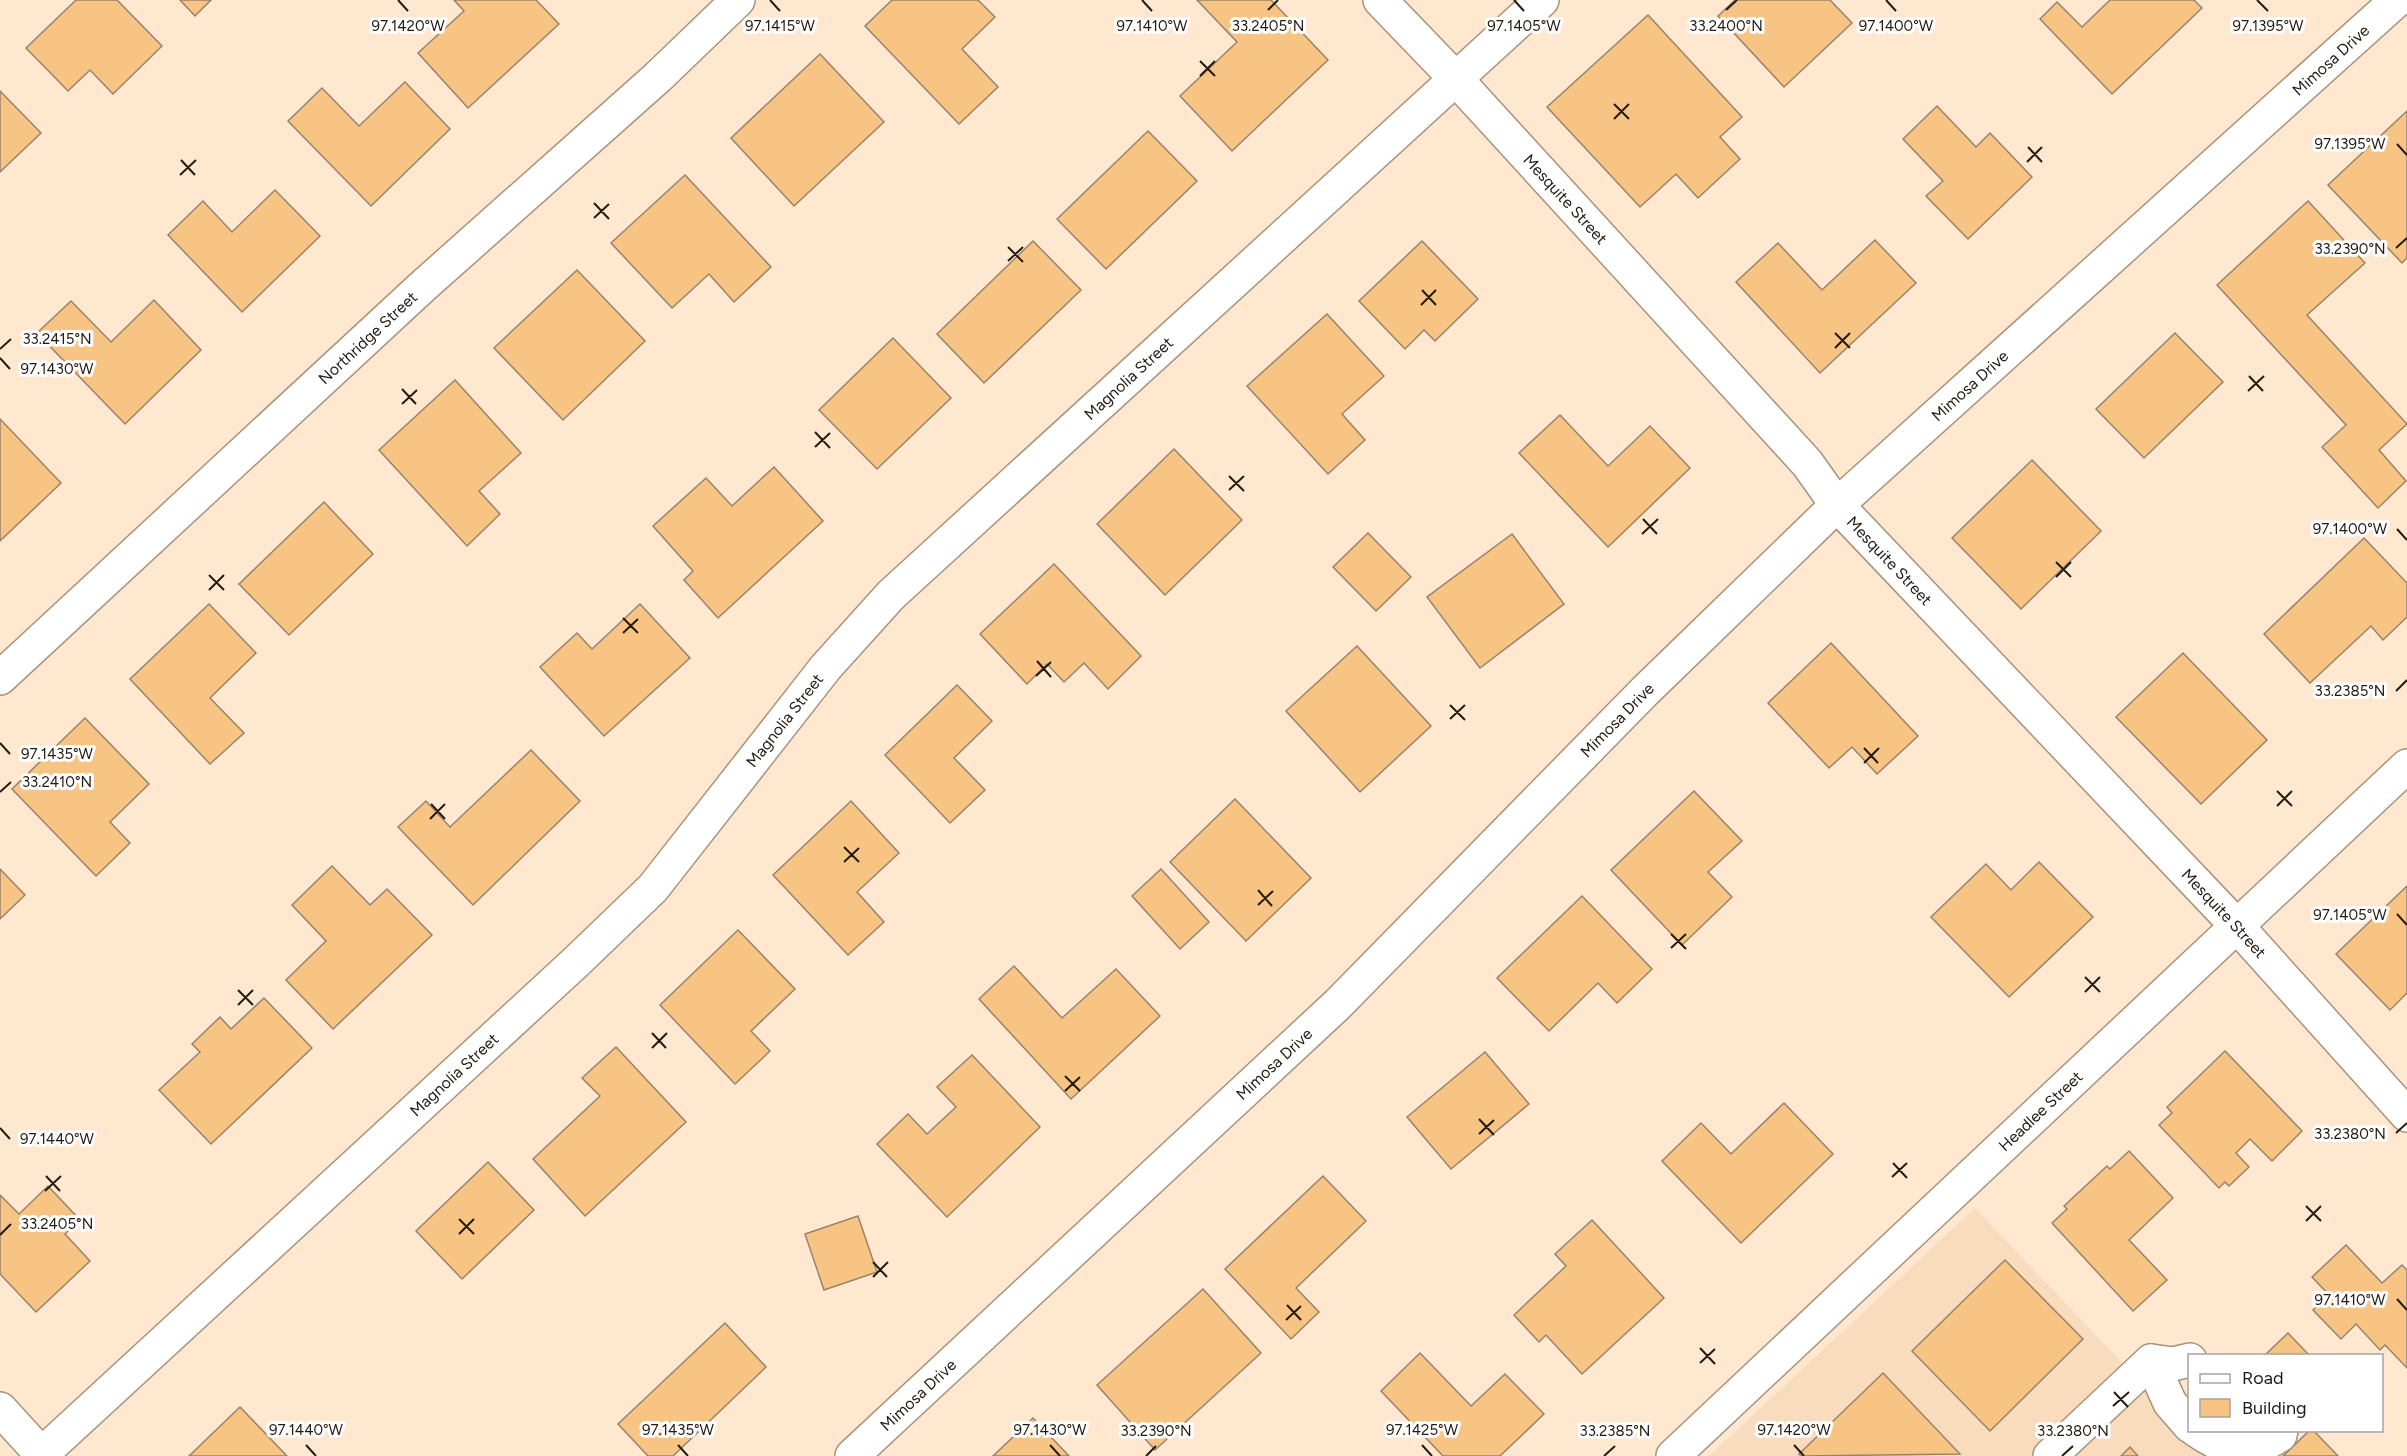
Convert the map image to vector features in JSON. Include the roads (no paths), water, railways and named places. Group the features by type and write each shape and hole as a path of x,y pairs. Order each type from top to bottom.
{"street":[{"name":"Northridge Street","path":"0,678 422,287 658,77 738,0"},
{"name":"Mesquite Street","path":"1380,0 1455,78 1807,463 1837,505 2236,925 2407,1115"},
{"name":"Magnolia Street","path":"43,1455 558,978 652,888 826,667 891,595 1542,0"},
{"name":"Mimosa Drive","path":"852,1456 1338,1004 1645,690 1837,505 2397,0"},
{"name":"Headlee Street","path":"1673,1456 2407,766"},
{"path":"2151,1361 2173,1364 2188,1360"},
{"path":"2151,1361 2170,1403 2188,1424"},
{"path":"2050,1456 2151,1361"},
{"path":"0,1409 43,1455"},
{"path":"2198,1432 2213,1442 2234,1450 2265,1445 2280,1435 2281,1432"}]}
